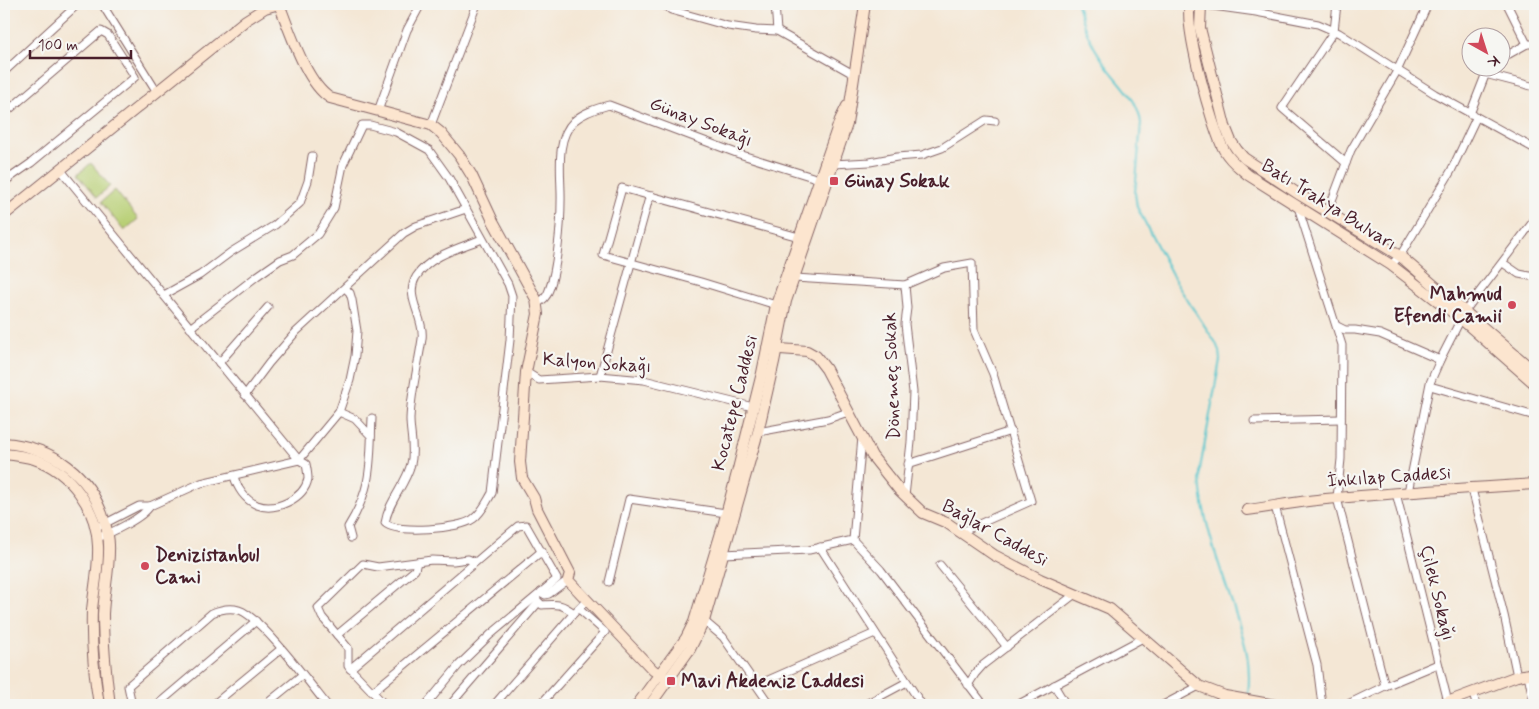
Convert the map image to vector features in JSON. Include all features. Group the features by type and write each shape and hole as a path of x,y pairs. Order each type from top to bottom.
{"street":[{"path":"4,72 78,4"},
{"path":"102,4 157,92"},
{"path":"4,215 263,6 279,4 308,71 322,93 330,98 431,125 460,155 493,221 536,299 538,314 526,372 520,462 522,478 534,498 537,509 564,558 570,573 568,580 549,594 538,597 450,705"},
{"path":"378,111 407,30 421,4"},
{"path":"431,125 477,4"},
{"path":"663,4 671,10 728,26 777,31 855,75"},
{"path":"775,4 777,31"},
{"name":"Kocatepe Caddesi","path":"650,705 663,677 694,622 726,513 753,407 832,164 847,124 865,4"},
{"name":"Batı Trakya Bulvarı","path":"1190,4 1188,11 1190,29 1206,94 1219,139 1234,164 1248,175 1391,265 1463,315 1534,370"},
{"path":"1197,4 1256,12 1318,24 1334,31 1473,116 1535,149"},
{"name":"Batı Trakya Bulvarı","path":"1201,4 1200,28 1224,126 1231,141 1244,158 1300,195 1400,256 1535,384"},
{"path":"1256,12 1258,4"},
{"path":"1337,4 1334,31 1282,108 1346,163"},
{"path":"1328,212 1351,150 1397,71 1428,4"},
{"path":"1507,4 1527,44"},
{"path":"4,114 101,31 108,36 135,77 31,163 4,182"},
{"path":"1512,52 1527,44 1535,44"},
{"path":"1391,265 1400,256 1451,170 1473,116 1484,78"},
{"path":"1507,78 1535,87"},
{"name":"Kocatepe Caddesi","path":"637,705 690,649 704,621 758,432 772,348 776,304 840,120 850,98"},
{"name":"Günay Sokağı","path":"537,304 544,300 549,290 556,263 564,135 574,121 591,110 609,105 739,154 819,179"},
{"path":"832,164 870,162 922,155 942,148 986,120 995,121"},
{"path":"190,328 272,265 293,255 318,234 334,208 343,165 362,125 370,125 396,132 429,150 449,178 508,284 512,296 510,340 492,493 486,504 474,518 460,524 410,529 389,527 385,523 392,500 406,478 413,451 411,437 412,400 423,336 420,318 412,298 415,278 430,261 482,239"},
{"path":"164,295 200,275 231,252 275,225 300,203 308,181 312,156"},
{"path":"60,169 299,460 306,464 308,480 301,492 293,500 269,507 257,505 245,497 237,487 234,476"},
{"path":"776,304 603,255 622,188 799,238"},
{"path":"600,376 649,198 652,196"},
{"path":"1298,205 1342,345 1341,460 1337,498 1385,686"},
{"path":"245,394 296,332 404,232 466,209"},
{"path":"1408,492 1430,386 1440,360 1463,315 1535,219"},
{"path":"795,278 905,285 944,268 972,263 974,330 993,374 1031,501 961,532"},
{"path":"1503,264 1519,274 1535,277"},
{"name":"Dönemeç Sokak","path":"904,496 911,442 913,392 905,324 907,308 905,285"},
{"path":"99,530 139,506 150,506 201,483 299,460 339,412 350,380 355,356 356,332 352,300 350,293 345,288"},
{"path":"219,363 268,307"},
{"path":"1337,326 1345,330 1380,334 1440,360"},
{"name":"Bağlar Caddesi","path":"772,348 807,351 816,356 826,369 872,456 904,496 923,513 947,523 994,555 1040,579 1110,609 1200,686 1234,698 1270,704"},
{"name":"Kalyon Sokağı","path":"526,372 539,380 600,376 644,380 753,407"},
{"path":"1430,386 1535,416"},
{"path":"339,412 355,419 371,436"},
{"path":"758,432 828,419 848,412"},
{"path":"351,538 348,527 362,502 368,484 372,418"},
{"path":"1254,421 1341,419"},
{"path":"908,464 1011,432"},
{"path":"862,437 854,540 881,570 984,705"},
{"path":"4,443 32,447 71,468 90,490 99,506 98,556 92,629 99,705"},
{"path":"4,454 35,459 61,474 85,501 99,530 108,534"},
{"name":"İnkılap Caddesi","path":"1247,510 1396,492 1535,484"},
{"path":"1472,489 1504,615 1516,676"},
{"name":"Çilek Sokağı","path":"1396,492 1438,664 1443,704"},
{"path":"609,582 628,499 726,513"},
{"path":"108,534 144,513 150,506"},
{"path":"1275,506 1317,664 1322,705"},
{"path":"350,669 475,562 522,524 526,525 557,579 484,641 460,665 426,705"},
{"path":"108,534 109,553 103,625 104,659 110,705"},
{"path":"724,554 808,550 854,540"},
{"path":"820,547 922,705"},
{"path":"372,692 542,551"},
{"path":"385,705 350,669 347,662 348,648 322,617 318,608 363,564 378,567 432,560 453,561 468,559 475,562"},
{"path":"337,635 415,570 417,562"},
{"path":"940,565 1007,647"},
{"path":"568,580 586,601 663,677"},
{"path":"968,685 983,665 1075,594"},
{"path":"538,597 542,605 554,603 576,611 605,632 540,705"},
{"path":"494,705 586,601"},
{"path":"132,705 128,686 212,613 229,608 239,610 256,621 281,649 324,704"},
{"path":"157,705 256,621"},
{"path":"704,621 723,637 770,705"},
{"path":"757,685 875,633"},
{"path":"1017,705 1143,638"},
{"path":"213,705 281,649"},
{"path":"1346,705 1438,664"},
{"path":"1443,704 1516,676 1532,673 1534,705"},
{"path":"265,705 302,675"},
{"path":"864,705 907,682"},
{"path":"1054,685 1066,705"},
{"path":"1164,705 1200,686"},
{"path":"1473,693 1476,705"}],"green space":[{"path":"91,163 110,186 97,197 78,174"},
{"path":"115,190 138,219 124,231 101,202"}],"waterway":[{"path":"1077,4 1084,26 1095,48 1131,97 1139,114 1141,123 1135,193 1137,207 1178,286 1216,343 1219,351 1220,360 1200,469 1201,486 1206,521 1246,650 1249,671 1248,695"}],"place":[{"name":"Günay Sokak","path":"834,181"},
{"name":"Mahmud Efendi Camii","path":"1512,305"},
{"name":"Denizistanbul Cami","path":"145,566"},
{"name":"Mavi Akdeniz Caddesi","path":"671,681"}]}
